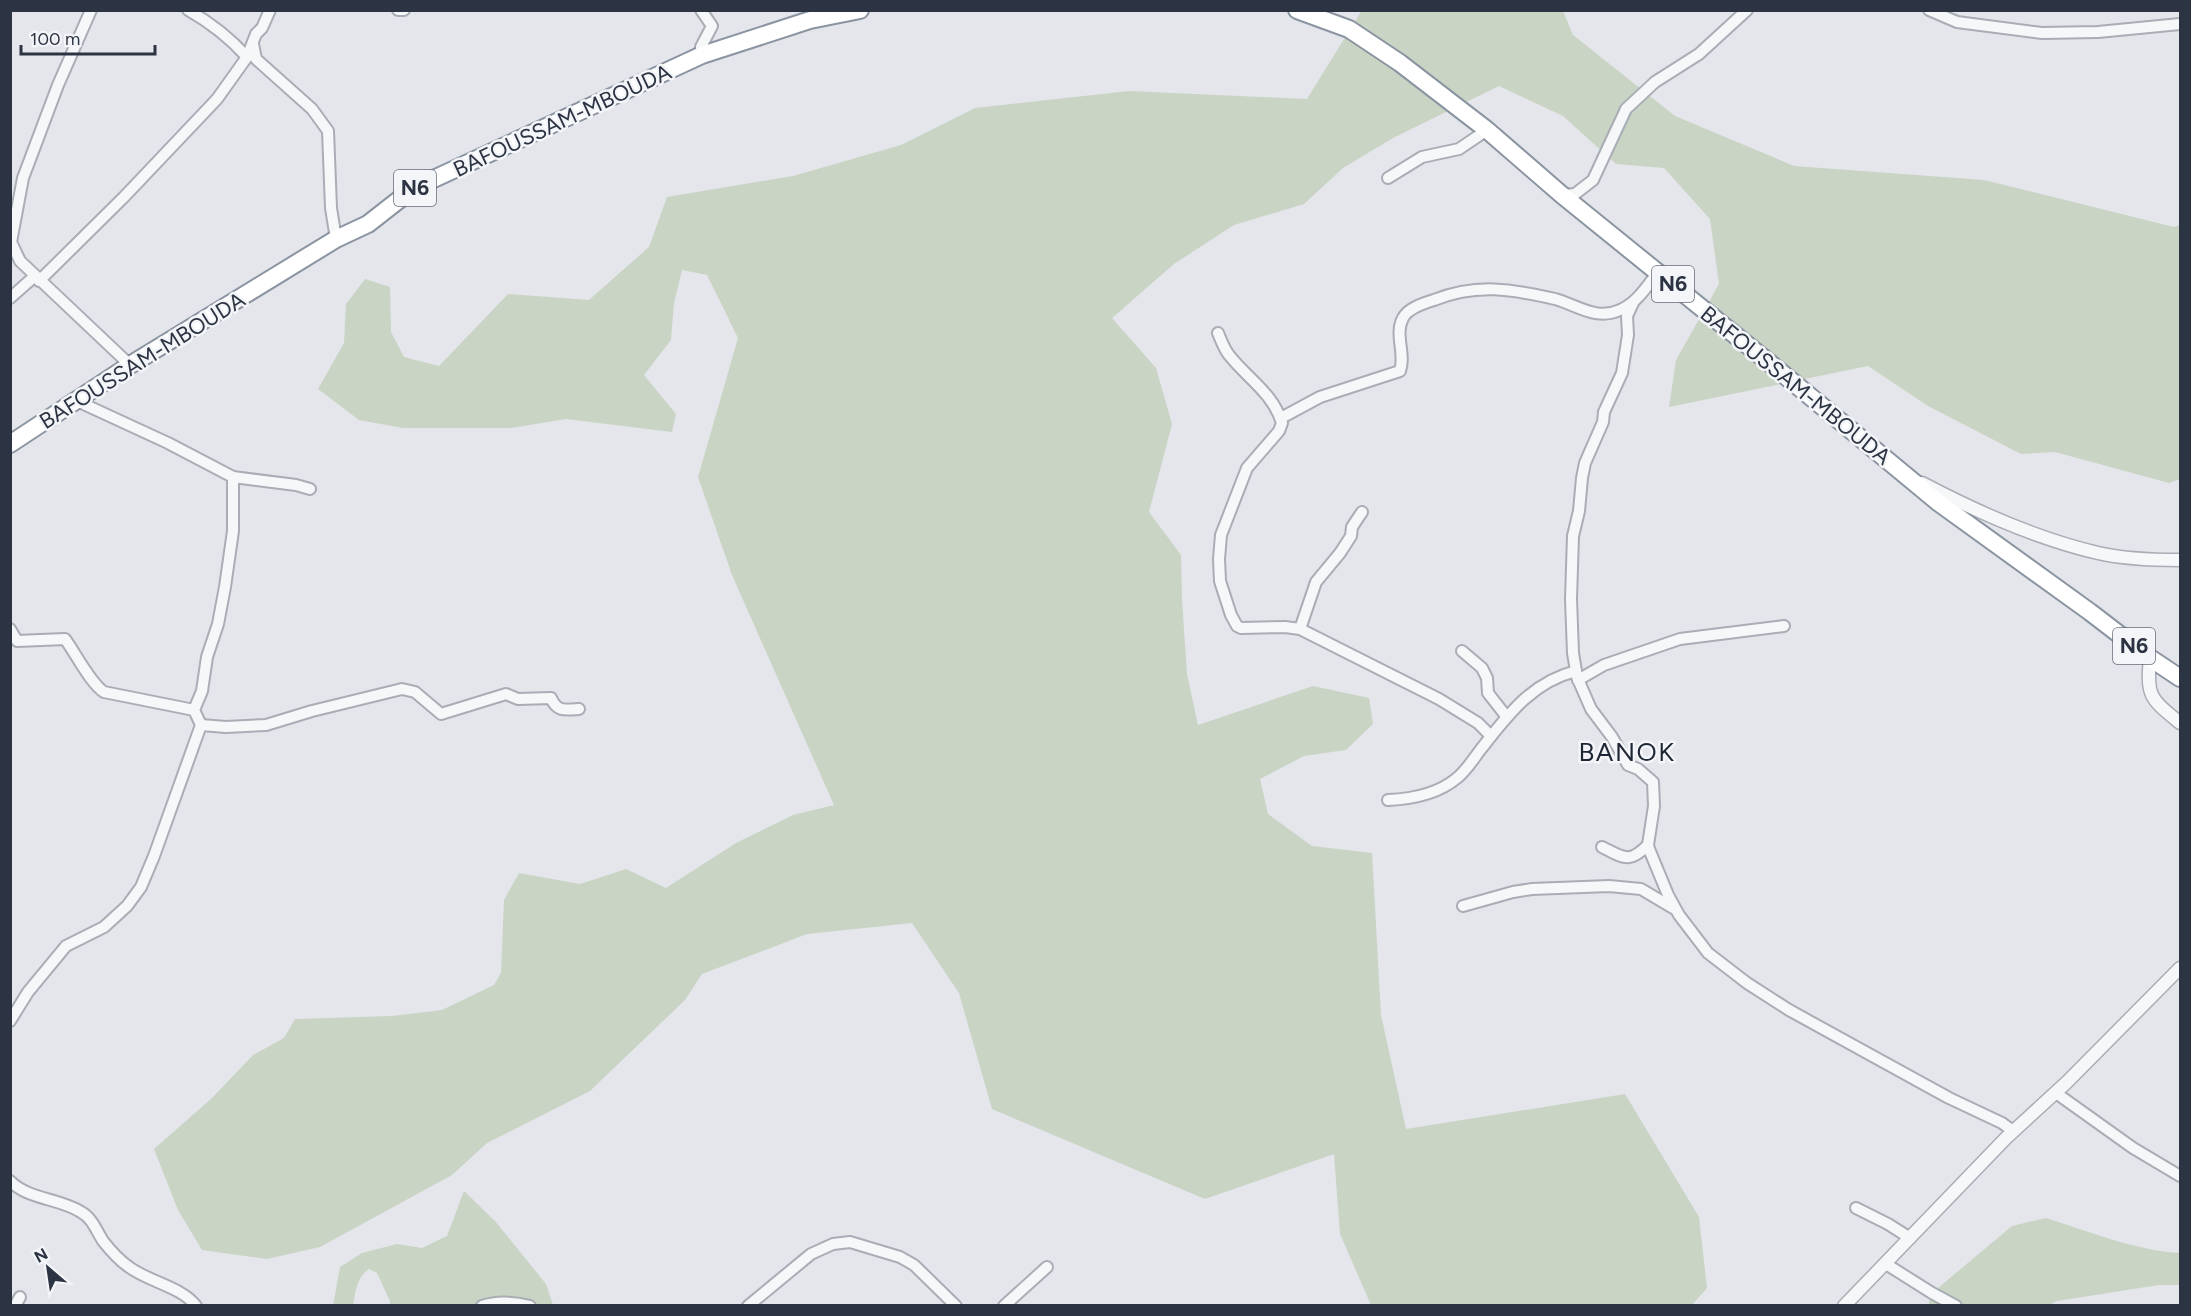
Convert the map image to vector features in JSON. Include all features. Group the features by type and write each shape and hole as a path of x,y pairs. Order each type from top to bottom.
{"highway":[{"name":"BAFOUSSAM-MBOUDA","path":"10,444 130,365 336,239 368,224 414,188 702,55 810,20 860,10"},
{"name":"BAFOUSSAM-MBOUDA","path":"1297,10 1349,29 1400,63 1487,130 1562,195 1939,503 2150,658 2181,678"}],"street":[{"path":"91,10 58,85 23,178 11,241 20,261 130,365"},
{"path":"188,10 205,19 230,38 247,57"},
{"path":"10,298 37,278 124,197 217,99 247,57 270,10"},
{"path":"398,10 404,10"},
{"path":"701,10 712,26 701,47 702,55"},
{"path":"1562,195 1575,194 1593,180 1626,109 1655,82 1699,54 1748,10"},
{"path":"1929,10 1957,22 2042,33 2097,32 2181,24"},
{"path":"252,44 256,59 312,109 328,131 330,208 336,239"},
{"path":"1388,178 1422,157 1459,149 1487,130"},
{"path":"1658,272 1633,303 1627,316 1628,335 1622,373 1607,404 1603,422 1585,464 1579,511 1573,536 1571,612 1577,676 1591,709 1612,737 1628,765 1638,769 1653,783 1654,806 1648,845 1660,880 1677,912 1708,953 1764,995 1845,1042 1949,1098 2002,1123 2013,1131"},
{"path":"1281,418 1320,397 1400,371 1403,357 1401,326 1403,317 1417,307 1450,294 1475,289 1499,289 1557,300 1594,314 1619,311 1633,303"},
{"path":"1218,333 1227,353 1262,388 1281,418 1281,428 1247,468 1220,543 1220,581 1228,608 1237,626 1241,628 1300,629 1439,699 1478,723 1491,736"},
{"path":"77,401 168,443 233,477 310,489"},
{"path":"1903,472 1983,514 2088,550 2154,560 2181,560"},
{"path":"10,1021 28,992 66,946 104,927 127,906 141,886 154,856 201,725 194,710 202,691 207,657 218,624 225,587 233,531 233,477"},
{"path":"1300,629 1316,582 1340,553 1351,536 1352,526 1362,512"},
{"path":"1388,800 1408,799 1433,792 1458,778 1506,716 1526,697 1551,680 1577,676 1680,639 1784,626"},
{"path":"10,629 17,641 65,639 96,687 104,692 194,710"},
{"path":"1462,651 1482,668 1487,678 1488,693 1506,716"},
{"path":"2150,658 2148,681 2151,696 2181,723"},
{"path":"201,725 226,727 266,725 402,689 415,692 441,714 506,694 518,699 551,698 557,708 562,710 579,709"},
{"path":"1602,847 1623,858 1633,858 1648,845"},
{"path":"1463,906 1532,889 1609,886 1641,889 1666,902 1677,912"},
{"path":"1844,1305 2013,1131 2056,1093 2181,968"},
{"path":"2056,1093 2133,1148 2181,1176"},
{"path":"10,1181 22,1191 70,1206 84,1213 90,1218 106,1244 127,1265 146,1278 185,1295 196,1305"},
{"path":"1856,1208 1910,1238"},
{"path":"748,1305 811,1254 833,1244 850,1242 900,1257 914,1265 956,1305"},
{"path":"1886,1264 1956,1305"},
{"path":"1004,1305 1047,1267"},
{"path":"482,1305 492,1303 530,1305"}],"green space":[{"path":"1362,10 1563,11 1573,35 1675,116 1794,166 1984,180 2174,227 2180,225 2180,479 2169,483 2055,452 2021,454 1928,406 1868,366 1669,407 1676,360 1719,284 1710,219 1664,168 1616,164 1563,116 1499,86 1393,138 1343,168 1304,204 1234,225 1174,264 1112,318 1156,368 1172,424 1149,512 1181,555 1187,674 1198,725 1313,686 1369,698 1373,724 1346,750 1304,756 1260,779 1268,814 1312,846 1372,853 1381,1015 1406,1129 1625,1094 1699,1217 1707,1288 1692,1305 1371,1305 1340,1234 1334,1154 1205,1199 992,1109 959,993 912,923 807,934 702,974 685,1000 590,1091 487,1143 452,1175 320,1247 267,1259 202,1250 178,1210 154,1149 212,1098 253,1055 284,1038 295,1019 392,1016 442,1010 494,985 501,973 504,900 519,873 580,884 626,869 666,888 736,843 793,815 834,805 732,575 698,477 738,338 707,275 682,270 674,303 671,340 644,375 676,414 672,432 566,419 511,428 403,428 359,420 318,389 344,343 346,304 365,279 390,287 391,332 404,357 439,366 508,294 589,300 649,247 667,197 793,176 901,145 975,108 1129,91 1307,99"},
{"path":"464,1191 495,1221 546,1284 553,1305 390,1305 377,1273 369,1269 359,1281 353,1305 333,1306 340,1267 362,1253 397,1244 422,1248 447,1236"},
{"path":"2046,1218 2147,1249 2180,1253 2180,1285 2159,1285 2057,1301 2049,1305 1928,1306 1932,1293 2012,1226"}],"district":[{"name":"BANOK","path":"1627,752"}]}
